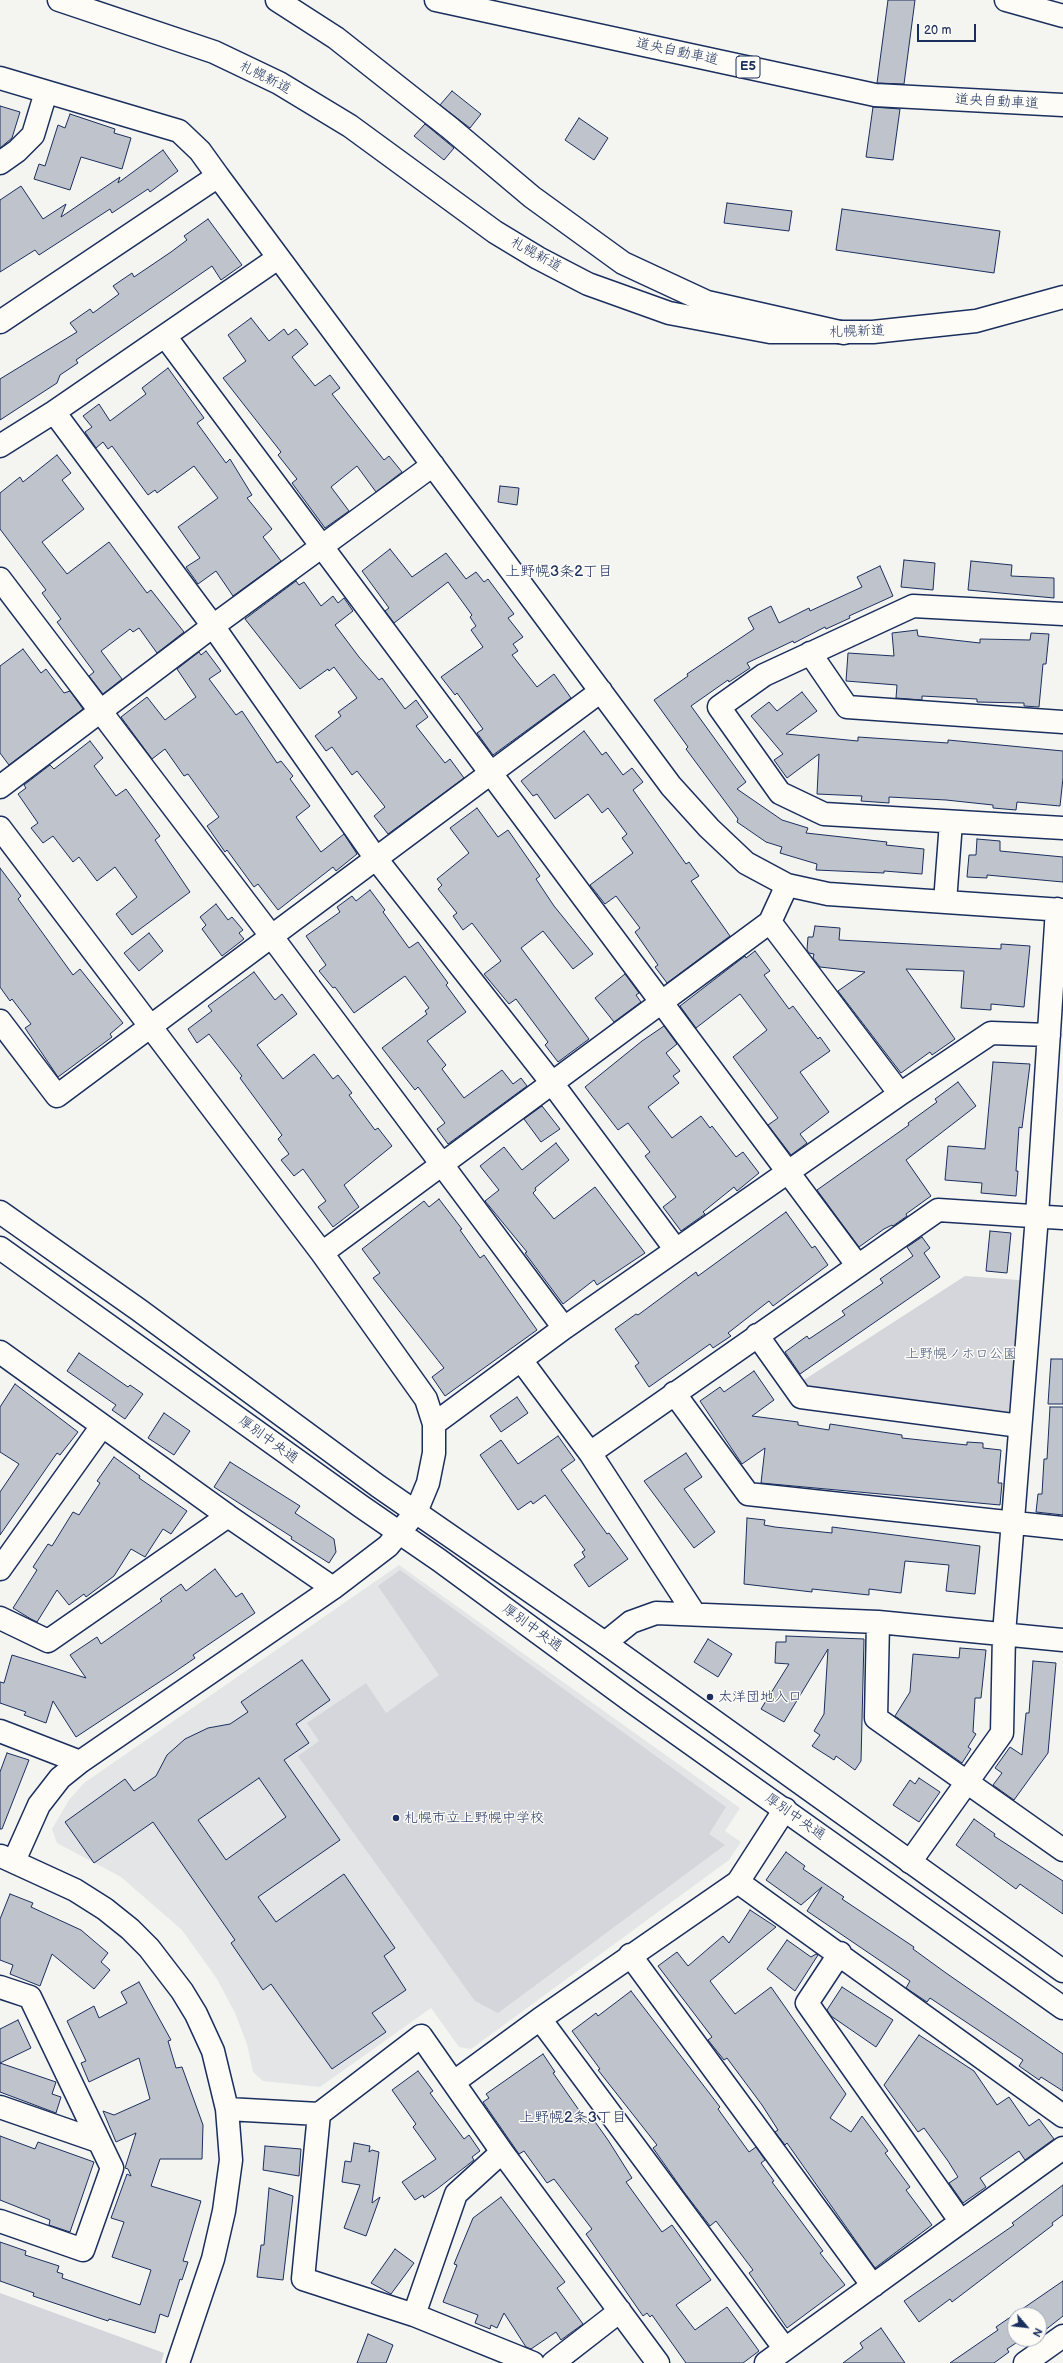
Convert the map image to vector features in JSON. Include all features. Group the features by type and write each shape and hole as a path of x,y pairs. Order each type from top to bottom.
{"main road":[{"name":"札幌新道","path":"58,0 214,52 279,83 350,126 495,232 538,258 588,284 669,313 770,332 874,332 976,321 1063,297"},
{"path":"277,0 336,38 450,128 532,197 623,263 706,302 844,333"},
{"name":"道央自動車道","path":"436,0 875,95 1063,105"},
{"path":"1006,0 1063,16"},
{"path":"0,78 179,131 200,151 671,786 709,828 746,863 787,885 828,894 1060,910 1049,1035 1014,1524 1004,1634 1002,1733 910,1862"},
{"path":"0,163 18,151 32,135 46,92"},
{"path":"0,322 218,176"},
{"path":"0,446 54,412 278,258"},
{"path":"165,336 858,1266"},
{"path":"54,412 213,626 377,860 552,1083 676,1250"},
{"path":"0,787 213,626 433,465"},
{"path":"0,579 272,937 564,1328"},
{"path":"1063,614 913,606 764,675 719,707 780,793 824,814 1063,828"},
{"path":"810,653 847,707 1063,722"},
{"path":"0,1021 57,1096 377,860 601,692"},
{"path":"945,902 951,822"},
{"path":"0,828 149,1028 322,1253 426,1398 434,1424 434,1453 428,1483 416,1512 388,1546 333,1588 80,1762 60,1778 39,1805 7,1858 75,1890 105,1909 130,1929 149,1948 182,1991 196,2014 213,2052 227,2109 231,2160 224,2211 213,2259 178,2363"},
{"path":"322,1253 770,922 787,885"},
{"path":"770,922 900,1094"},
{"path":"434,1424 564,1328 900,1094 991,1033 1049,1035"},
{"path":"590,1453 938,1210 1063,1218"},
{"name":"厚別中央通","path":"0,1212 416,1512 605,1643 1063,1971"},
{"name":"厚別中央通","path":"0,1248 439,1560 631,1701 1063,2008"},
{"path":"757,1335 801,1398 1020,1426"},
{"path":"2,1356 228,1516 333,1588"},
{"path":"521,1360 590,1453 694,1613"},
{"path":"674,1393 748,1494 1014,1524 1063,1528"},
{"path":"0,1569 102,1426"},
{"path":"0,1618 48,1641 228,1516"},
{"path":"605,1643 631,1622 656,1612 878,1622 1063,1640"},
{"path":"878,1622 876,1718 1063,1850"},
{"path":"0,1731 80,1762"},
{"path":"454,2082 630,1955 738,1882 785,1809"},
{"path":"738,1882 840,1953 1063,2116"},
{"path":"840,1953 807,2003 961,2222"},
{"path":"630,1955 873,2286"},
{"path":"0,1987 30,1997 112,2168 83,2250 0,2221"},
{"path":"540,2019 785,2349"},
{"path":"227,2109 318,2114 421,2036 502,2152 658,2363"},
{"path":"0,2107 98,2141"},
{"path":"318,2114 303,2279 414,2315 533,2363"},
{"path":"766,2363 1063,2148"},
{"path":"414,2315 456,2194 502,2152"},
{"path":"553,2363 620,2311"},
{"path":"1025,2363 1063,2336"}],"shaded area":[{"name":"札幌市立上野幌中学校","path":"399,1565 740,1808 725,1831 741,1842 729,1860 471,2049 459,2047 431,2008 320,2087 263,2081 253,2072 247,2044 235,2013 217,1979 182,1930 121,1877 57,1843 52,1829 69,1800 84,1783"}],"green space":[{"name":"上野幌ノホロ公園","path":"965,1276 1032,1281 1020,1426 793,1387"},
{"path":"400,1570 726,1807 709,1834 725,1845 498,2013 475,2001 298,1756 319,1741 307,1723 366,1683 386,1713 439,1675 378,1586"},
{"path":"0,2293 164,2353 161,2363 0,2363"}],"building":[{"path":"888,0 915,0 904,84 877,83"},
{"path":"452,91 481,114 470,128 440,105"},
{"path":"0,106 20,112 12,138 0,148"},
{"path":"873,107 900,109 893,160 866,157"},
{"path":"70,114 115,129 114,133 131,138 122,169 81,157 70,190 34,179 39,164 45,166 58,125 65,128"},
{"path":"579,118 608,138 594,160 565,140"},
{"path":"425,124 454,148 444,160 414,136"},
{"path":"163,150 178,171 150,192 148,189 112,213 110,209 39,255 35,250 0,272 0,200 21,186 43,219 66,204 61,217 120,177 118,183"},
{"path":"727,203 792,211 789,231 724,223"},
{"path":"842,209 1000,231 994,273 836,250"},
{"path":"208,219 242,265 221,280 212,266 76,360 78,363 60,375 57,383 0,420 0,379 77,332 70,323 90,309 93,313 119,294 113,286 132,273 134,277 171,252 187,240 184,236"},
{"path":"251,318 269,341 284,329 288,335 296,329 308,344 292,357 315,386 330,375 340,388 332,394 384,460 389,456 402,472 376,492 357,466 331,487 349,511 325,528 292,483 297,479 278,455 281,452 223,378 246,361 228,335"},
{"path":"168,368 204,418 197,423 226,463 230,459 252,495 247,498 272,529 263,537 281,561 233,596 216,571 198,584 186,567 200,558 178,527 218,498 194,466 157,493 155,490 148,495 112,446 108,449 103,442 96,448 85,432 92,427 83,416 99,404 110,421 146,394 142,388"},
{"path":"57,455 71,473 62,480 84,509 42,542 67,574 109,542 147,593 151,590 184,632 157,653 139,628 133,632 130,629 101,651 122,679 103,694 89,676 94,672 57,622 61,619 42,593 46,590 0,529 0,493 20,477 23,482"},
{"path":"500,486 519,488 517,505 498,502"},
{"path":"390,549 412,577 446,553 466,579 476,572 484,582 488,579 514,614 508,618 523,637 513,644 518,651 512,655 537,687 554,674 571,698 493,755 477,733 483,729 457,693 455,695 441,677 483,647 471,630 476,626 470,617 472,615 448,582 394,623 385,611 389,608 362,571"},
{"path":"904,560 935,563 933,590 901,587"},
{"path":"971,561 1012,565 1011,576 1054,578 1054,598 968,590"},
{"path":"880,566 893,596 849,616 850,618 826,629 825,627 794,643 793,641 747,663 750,668 729,682 728,680 691,706 746,782 737,789 782,820 808,828 806,833 887,842 886,845 924,849 922,874 884,871 884,873 816,870 817,864 780,853 782,847 766,842 737,822 738,819 686,749 688,747 654,700 688,676 687,674 754,629 748,618 771,606 779,623 809,608 810,611 862,587 857,577"},
{"path":"296,581 299,585 304,582 321,606 333,596 338,603 344,598 353,611 335,625 359,657 379,680 382,678 405,709 416,700 428,717 416,726 445,763 450,759 464,778 388,834 374,816 385,807 357,771 352,775 332,747 326,751 315,736 341,716 338,712 357,698 334,667 329,671 328,669 300,689 245,619"},
{"path":"917,630 918,636 980,643 980,639 1030,640 1031,633 1049,634 1046,664 1043,664 1039,707 1024,706 1024,703 977,702 977,699 922,696 922,700 896,698 897,685 846,681 848,653 894,656 892,633"},
{"path":"23,649 41,673 46,669 64,693 70,691 83,709 9,765 0,753 0,666"},
{"path":"206,651 221,671 209,679 236,715 242,711 277,763 281,761 293,776 290,779 310,806 296,817 321,852 344,834 357,854 336,871 333,867 278,910 258,884 254,887 227,850 225,852 207,826 219,817 188,774 184,776 165,749 152,759 121,717 147,697 165,720 196,697 177,669 199,652 201,655"},
{"path":"802,692 817,711 786,734 858,741 858,737 948,743 948,740 1063,751 1063,778 1060,806 1017,802 1016,810 993,808 993,805 946,800 889,797 889,803 861,801 862,796 817,794 819,754 787,778 774,760 783,754 751,716 769,702 777,711"},
{"path":"584,731 602,755 606,752 623,775 632,768 643,782 633,790 686,864 689,862 699,876 691,881 730,936 667,983 655,967 658,965 635,932 640,928 616,896 605,904 590,885 633,853 622,838 627,834 608,808 602,813 588,794 555,819 537,794 533,796 521,781"},
{"path":"90,741 103,758 94,766 116,796 126,789 160,836 155,840 190,892 132,935 116,914 137,897 115,867 97,881 79,857 73,862 53,836 43,843 31,828 38,823 18,794 26,788 24,785 50,765 54,769"},
{"path":"477,808 498,837 508,830 540,876 536,879 554,906 593,954 573,969 543,931 521,948 589,1039 558,1062 545,1045 548,1042 516,999 509,1004 484,974 501,961 472,923 463,930 453,916 457,913 438,889 442,885 437,879 469,853 450,828"},
{"path":"977,839 1000,841 1000,851 1063,857 1063,882 987,875 987,878 967,877 969,855 976,855"},
{"path":"0,868 21,896 18,899 73,975 80,969 123,1023 110,1034 112,1037 58,1077 25,1028 31,1024 12,999 10,1001 0,987"},
{"path":"370,890 385,910 383,912 409,948 418,942 448,983 446,985 466,1012 427,1041 446,1065 442,1069 464,1098 502,1070 513,1084 521,1078 527,1086 448,1144 437,1129 445,1123 418,1087 415,1090 382,1048 427,1014 425,1011 429,1008 405,976 354,1013 335,987 333,988 319,971 326,965 306,936 340,912 337,907 352,896 356,901"},
{"path":"216,904 228,920 232,917 243,930 239,933 244,939 222,956 202,929 206,925 200,917"},
{"path":"815,926 840,928 839,940 1001,949 1001,944 1030,946 1024,1007 991,1004 991,1010 961,1008 964,971 906,969 955,1039 932,1055 930,1052 901,1073 838,991 865,972 820,967 813,958 814,954 809,953 807,950 808,937 813,937"},
{"path":"149,933 163,951 139,971 124,953"},
{"path":"755,951 770,971 764,975 789,1009 793,1006 818,1039 820,1037 830,1051 800,1072 829,1112 800,1134 807,1143 791,1155 768,1125 778,1118 733,1057 767,1030 740,994 696,1028 680,1006 745,956 746,958"},
{"path":"254,972 275,1000 282,994 297,1014 257,1045 283,1079 314,1054 333,1079 338,1075 352,1093 349,1095 375,1130 378,1128 392,1146 344,1185 359,1207 333,1227 318,1207 326,1201 303,1169 294,1176 281,1160 289,1154 278,1139 282,1135 240,1078 242,1076 209,1034 197,1043 188,1029 212,1011 208,1006"},
{"path":"625,974 639,993 636,995 641,1002 614,1022 595,998"},
{"path":"664,1026 677,1044 666,1053 680,1071 673,1076 679,1083 648,1107 672,1138 701,1116 710,1128 712,1126 736,1157 743,1152 759,1173 737,1191 734,1187 703,1212 705,1214 681,1231 663,1207 676,1197 645,1156 650,1152 628,1123 618,1130 585,1087 642,1041"},
{"path":"993,1062 1030,1064 1022,1128 1019,1127 1016,1196 981,1193 982,1183 945,1180 948,1146 985,1149"},
{"path":"958,1082 976,1106 906,1160 931,1196 906,1214 907,1216 893,1226 892,1225 884,1229 859,1247 817,1190 909,1125 908,1123 937,1102 935,1099"},
{"path":"542,1106 560,1129 541,1142 524,1119"},
{"path":"556,1143 569,1160 535,1188 536,1190 533,1193 554,1219 595,1187 645,1253 597,1285 594,1280 563,1304 525,1253 527,1252 485,1201 499,1190 480,1166 504,1147 522,1170"},
{"path":"439,1199 462,1229 460,1230 480,1258 484,1255 537,1330 445,1396 432,1377 444,1368 373,1278 380,1273 362,1249 424,1201 429,1207"},
{"path":"786,1212 812,1248 815,1246 828,1265 773,1306 769,1301 728,1333 731,1336 713,1348 710,1344 649,1387 635,1366 639,1363 615,1329 636,1314 638,1315 696,1272 698,1276"},
{"path":"990,1231 1011,1233 1007,1273 986,1271"},
{"path":"922,1237 930,1248 924,1253 940,1277 800,1374 785,1352 807,1336 809,1339 845,1315 842,1311 883,1283 880,1279 913,1256 907,1247"},
{"path":"79,1353 128,1387 130,1385 143,1394 125,1419 112,1410 116,1405 67,1371"},
{"path":"1051,1359 1063,1359 1063,1404 1048,1404"},
{"path":"754,1371 774,1400 752,1416 798,1422 798,1425 829,1430 830,1424 902,1435 902,1438 967,1445 967,1442 983,1443 983,1448 1001,1450 998,1483 1002,1483 1000,1505 761,1483 765,1448 742,1464 700,1401 720,1387 724,1392"},
{"path":"15,1384 78,1432 60,1455 57,1453 0,1535 0,1492 19,1464 0,1452 0,1407"},
{"path":"517,1397 528,1413 501,1432 490,1416"},
{"path":"1050,1407 1063,1407 1063,1515 1036,1512 1038,1494 1042,1494 1044,1459 1047,1459"},
{"path":"164,1413 190,1431 174,1455 148,1438"},
{"path":"558,1436 575,1460 561,1470 607,1534 609,1533 628,1559 589,1587 574,1565 585,1557 582,1552 585,1550 545,1495 533,1504 531,1501 518,1510 480,1455 501,1440 518,1464"},
{"path":"686,1453 702,1477 684,1489 715,1532 694,1548 644,1481"},
{"path":"114,1457 140,1476 139,1478 187,1511 171,1534 163,1529 145,1557 131,1549 114,1576 86,1597 84,1594 69,1605 57,1590 37,1622 13,1608 37,1570 33,1567 48,1544 52,1546 73,1512 79,1515 100,1483 97,1481"},
{"path":"230,1462 300,1506 295,1513 334,1539 336,1552 329,1563 291,1539 292,1537 214,1487"},
{"path":"747,1518 765,1520 764,1525 775,1527 832,1533 832,1527 980,1546 975,1594 946,1591 949,1565 905,1561 901,1593 869,1589 869,1595 812,1589 812,1592 744,1584"},
{"path":"215,1569 236,1597 242,1593 255,1613 193,1655 195,1658 76,1737 53,1701 46,1723 24,1715 26,1712 0,1703 0,1682 4,1683 12,1655 86,1678 70,1655 97,1637 101,1644 162,1601 160,1599 181,1584 186,1591"},
{"path":"786,1636 864,1639 861,1761 855,1770 836,1756 834,1760 812,1746 820,1735 814,1731 824,1714 828,1649 784,1722 761,1709 789,1664 775,1663 776,1642 786,1642"},
{"path":"708,1639 732,1654 718,1677 694,1662"},
{"path":"960,1648 986,1650 981,1698 975,1698 973,1732 976,1734 968,1747 971,1749 962,1763 895,1716 910,1692 913,1654 959,1658"},
{"path":"302,1660 330,1700 296,1724 309,1743 284,1760 340,1840 258,1897 276,1922 344,1874 395,1948 384,1956 406,1990 372,2013 386,2032 332,2069 271,1984 263,1990 231,1943 235,1940 153,1822 94,1863 65,1822 125,1779 134,1791 156,1776 167,1755 185,1739 208,1728 230,1724 248,1712 241,1702","holes":["259,1778 286,1817 226,1860 198,1820"]},
{"path":"1033,1661 1056,1663 1048,1753 1014,1800 993,1785 1002,1773 995,1768 1010,1747 1022,1755 1026,1713 1029,1713"},
{"path":"7,1753 29,1760 2,1829 0,1829 0,1772"},
{"path":"919,1778 940,1792 919,1822 893,1805 910,1780 915,1784"},
{"path":"974,1819 995,1834 994,1836 1063,1881 1063,1914 1020,1884 1016,1889 956,1845"},
{"path":"786,1852 805,1866 803,1869 844,1897 842,1899 914,1947 913,1949 946,1973 1063,2054 1063,2091 1041,2077 1039,2080 1019,2066 1023,2060 930,1998 927,2002 906,1988 910,1981 807,1911 822,1887 801,1905 766,1880"},
{"path":"10,1894 33,1903 31,1907 81,1930 108,1953 101,1962 110,1970 94,1989 52,1954 40,1986 10,1974 13,1965 0,1960 0,1919"},
{"path":"750,1910 776,1927 710,1981 735,2014 771,1987 846,2094 830,2118 851,2132 862,2116 888,2151 885,2153 910,2187 906,2190 932,2225 875,2268 787,2143 785,2145 775,2132 778,2130 762,2105 727,2058 724,2060 708,2040 712,2037 658,1966 677,1952 688,1966 723,1936 729,1943"},
{"path":"787,1940 811,1957 816,1954 818,1955 795,1991 767,1969"},
{"path":"139,1982 171,2040 168,2041 176,2068 182,2067 203,2125 202,2159 160,2159 151,2186 201,2201 183,2261 188,2262 182,2280 180,2279 168,2317 160,2314 155,2333 109,2319 108,2321 33,2296 34,2293 0,2281 0,2242 26,2251 25,2255 59,2266 57,2272 63,2274 62,2278 140,2305 151,2270 112,2257 124,2222 111,2218 127,2174 131,2176 128,2169 125,2168 136,2133 116,2142 103,2111 114,2115 150,2099 139,2058 89,2082 81,2063 86,2061 67,2021 94,2006 99,2018 127,2003 121,1992"},
{"path":"842,1987 893,2020 876,2047 831,2016 827,2010"},
{"path":"631,1991 720,2107 718,2109 749,2152 756,2147 765,2160 761,2163 774,2181 772,2182 823,2251 820,2253 845,2285 787,2328 749,2273 753,2270 716,2221 710,2226 684,2192 653,2148 657,2145 598,2070 600,2069 572,2031 596,2013 598,2016"},
{"path":"18,2020 31,2048 0,2063 0,2029"},
{"path":"919,2035 974,2071 997,2105 1009,2097 1029,2126 1039,2119 1054,2139 1025,2160 1019,2151 980,2178 986,2187 963,2203 949,2183 958,2177 948,2161 924,2128 918,2132 884,2085"},
{"path":"543,2054 555,2072 553,2073 588,2123 593,2119 608,2140 632,2178 626,2182 662,2232 672,2225 711,2280 676,2305 695,2330 727,2307 759,2351 743,2363 686,2363 652,2315 650,2317 647,2313 643,2316 586,2234 592,2229 554,2179 547,2183 524,2151 519,2154 483,2102 489,2098 486,2094"},
{"path":"0,2063 56,2082 52,2094 61,2097 56,2113 0,2092"},
{"path":"418,2071 433,2091 430,2093 464,2139 469,2135 480,2151 472,2157 474,2160 437,2189 424,2198 423,2195 415,2200 402,2182 436,2159 413,2127 416,2124 392,2090"},
{"path":"0,2136 35,2149 38,2142 94,2162 70,2232 49,2225 50,2220 0,2200"},
{"path":"354,2143 370,2146 369,2152 372,2150 379,2152 372,2203 380,2197 366,2236 344,2228 360,2185 342,2182 345,2161 351,2162"},
{"path":"265,2146 301,2149 299,2176 263,2170"},
{"path":"1063,2185 1063,2215 1052,2223 1053,2225 952,2302 950,2299 919,2322 904,2301 1014,2225 1012,2223"},
{"path":"269,2188 293,2196 283,2280 257,2277 261,2245 264,2245"},
{"path":"501,2197 565,2282 557,2288 583,2324 561,2340 556,2332 531,2349 526,2347 504,2313 497,2328 491,2325 490,2329 475,2323 478,2315 443,2302 457,2265 454,2264 473,2218"},
{"path":"395,2249 414,2263 391,2294 371,2283"},
{"path":"1063,2281 1063,2316 1047,2329 1047,2307 1025,2307"},
{"path":"1007,2319 1007,2347 1010,2347 1007,2349 1009,2352 994,2363 950,2363 998,2330 996,2327"},
{"path":"881,2328 905,2363 843,2363 863,2348 860,2343"},
{"path":"368,2334 393,2345 386,2363 357,2363"}],"place":[{"name":"太洋団地入口","path":"710,1697"},
{"name":"札幌市立上野幌中学校","path":"396,1818"}],"district":[{"name":"上野幌3条2丁目","path":"559,572"},
{"name":"上野幌2条3丁目","path":"573,2118"}]}
